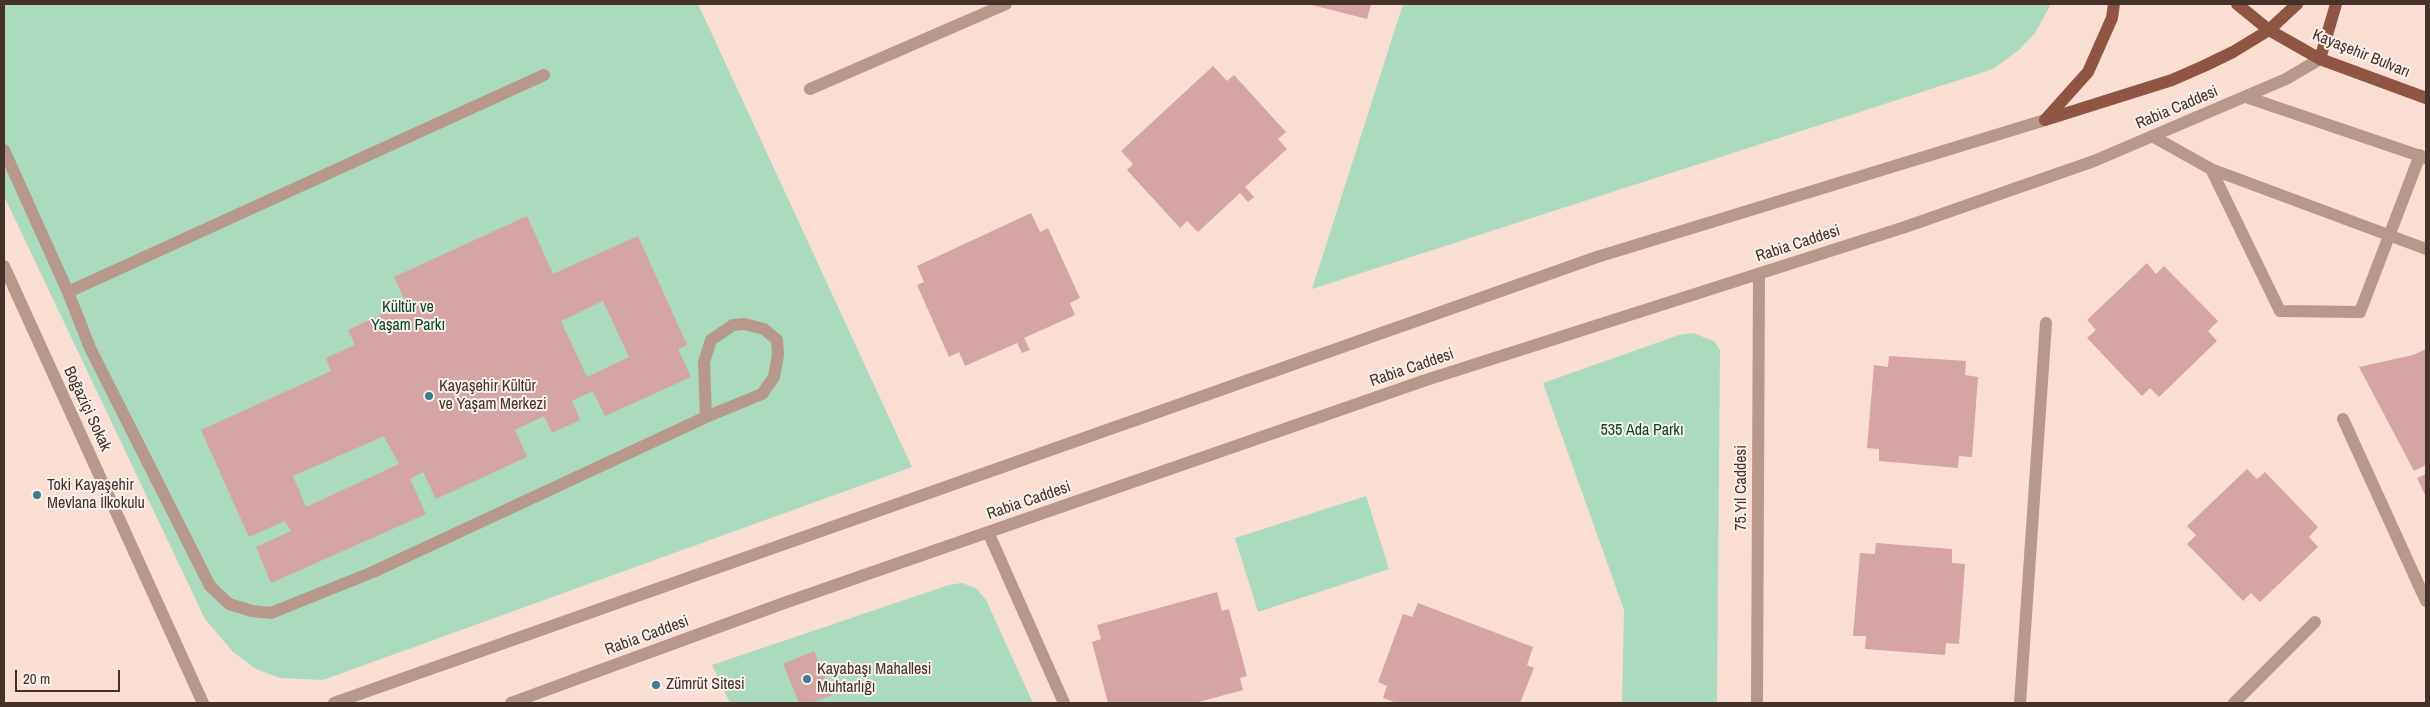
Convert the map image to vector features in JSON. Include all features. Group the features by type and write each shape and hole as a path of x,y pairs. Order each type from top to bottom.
{"main road":[{"path":"2045,120 2088,72 2112,18 2114,4"},
{"name":"Kayaşehir Bulvarı","path":"2237,4 2269,30 2320,58 2426,98"},
{"path":"2045,120 2172,80 2233,52 2269,30 2297,4"},
{"path":"2320,58 2336,4"}],"street":[{"path":"810,89 1006,4"},
{"name":"Rabia Caddesi","path":"511,703 784,602 1426,380 1914,224 2094,161 2286,80 2320,58"},
{"path":"68,292 544,75"},
{"path":"2212,169 2280,311 2360,312 2388,236 2423,156 2246,97"},
{"path":"334,703 1597,257 2045,120"},
{"path":"2152,136 2212,169 2426,249"},
{"path":"4,150 68,292 90,348 210,586 229,604 252,611 271,613 373,572 706,417 762,394 774,377 778,355 777,340 764,329 744,324 733,325 711,340 704,362 706,417"},
{"name":"Boğaziçi Sokak","path":"4,266 204,703"},
{"name":"75.Yıl Caddesi","path":"1757,703 1759,274"},
{"path":"2020,703 2046,323"},
{"path":"2343,419 2426,601"},
{"path":"988,532 1064,703"},
{"path":"2234,703 2315,622"}],"green space":[{"name":"Kültür ve Yaşam Parkı","path":"4,4 698,4 912,467 323,680 280,678 256,669 233,652 205,619 4,196"},
{"path":"1403,4 2051,4 2035,33 2019,50 1993,69 1312,289"},
{"name":"535 Ada Parkı","path":"1694,333 1715,342 1720,350 1717,703 1622,703 1624,610 1543,383 1679,335"},
{"path":"1366,496 1389,569 1258,612 1235,538"},
{"path":"962,583 976,588 986,600 1033,703 730,703 712,665 949,585"}],"building":[{"path":"1308,4 1371,4 1367,19"},
{"path":"1213,66 1227,81 1234,75 1286,132 1278,139 1287,149 1245,187 1254,197 1248,202 1240,193 1198,232 1187,221 1180,228 1127,170 1133,164 1121,151"},
{"path":"1031,213 1040,232 1048,228 1080,298 1070,303 1075,315 1024,338 1030,350 1022,353 1017,343 965,366 959,352 949,357 917,285 924,282 917,266"},
{"name":"Kayaşehir Kültür ve Yaşam Merkezi","path":"527,216 553,274 638,236 687,345 678,349 691,377 605,416 593,391 572,401 580,420 552,433 544,416 515,430 527,457 436,499 423,472 410,479 426,514 271,583 256,547 291,531 285,521 249,537 201,430 331,371 326,358 355,345 348,330 406,303 394,277","holes":["603,301 629,357 587,377 561,321","384,436 399,464 306,507 293,476"]},
{"path":"2147,263 2156,274 2164,266 2218,321 2208,331 2217,341 2159,397 2150,388 2142,396 2087,338 2096,330 2087,320"},
{"path":"2426,349 2426,465 2414,471 2359,367 2413,355"},
{"path":"1889,356 1966,361 1965,375 1978,377 1972,457 1959,456 1958,468 1879,461 1879,449 1867,448 1874,365 1888,367"},
{"path":"2247,469 2257,479 2265,472 2318,527 2309,537 2318,547 2260,602 2251,593 2243,601 2187,544 2196,535 2187,526"},
{"path":"2426,474 2426,497 2417,478"},
{"path":"1876,543 1952,549 1952,563 1965,564 1959,644 1946,643 1945,655 1865,649 1866,636 1853,636 1860,553 1875,554"},
{"path":"1217,592 1222,611 1229,609 1247,676 1240,678 1243,690 1195,703 1108,703 1092,642 1101,639 1097,625"},
{"path":"1418,603 1533,647 1527,665 1534,668 1520,703 1397,703 1383,698 1387,686 1378,682 1403,614 1412,617"},
{"name":"Kayabaşı Mahallesi Muhtarlığı","path":"814,651 832,695 811,703 799,703 783,664"}],"place":[{"name":"Kayaşehir Kültür ve Yaşam Merkezi","path":"429,396"},
{"name":"Toki Kayaşehir Mevlana İlkokulu","path":"37,495"},
{"name":"Kayabaşı Mahallesi Muhtarlığı","path":"807,679"},
{"name":"Zümrüt Sitesi","path":"656,685"}]}
